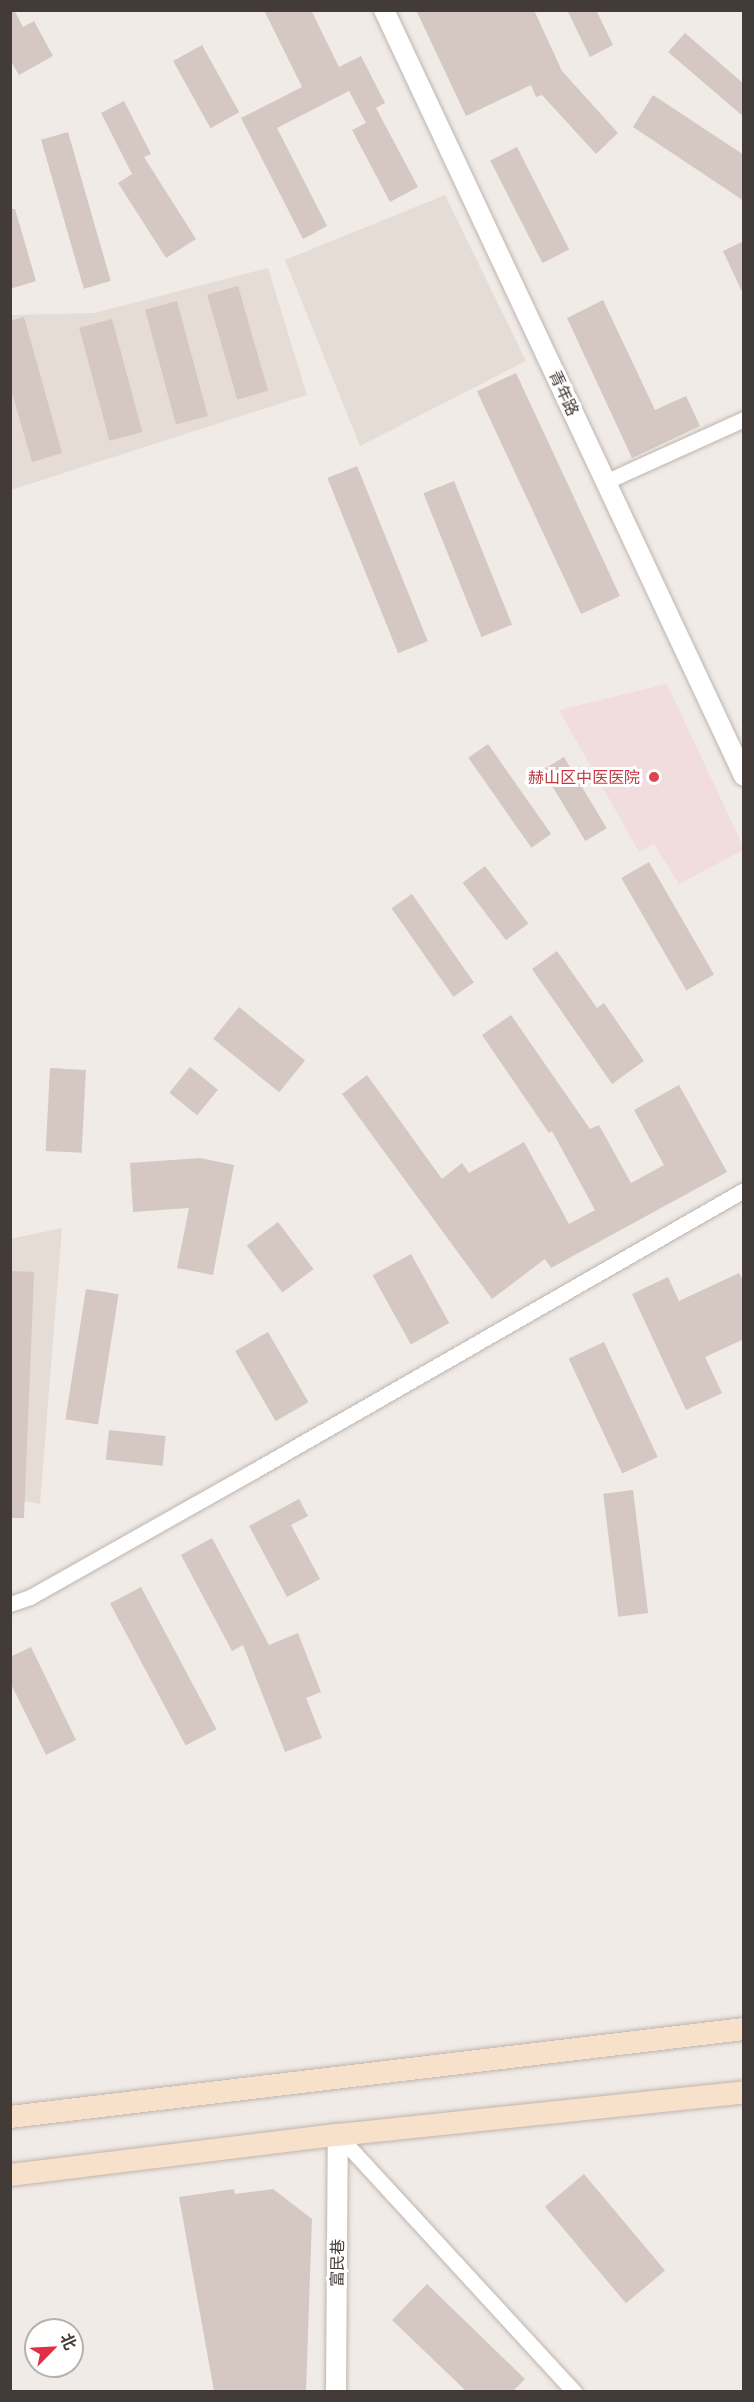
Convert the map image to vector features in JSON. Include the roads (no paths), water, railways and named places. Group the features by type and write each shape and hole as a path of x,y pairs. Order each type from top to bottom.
{"main road":[{"path":"10,2117 744,2029"},
{"path":"10,2175 339,2135 744,2092"}],"street":[{"name":"青年路","path":"384,10 744,776"},
{"path":"605,482 744,419"},
{"path":"10,1604 30,1597 250,1473 744,1190"},
{"path":"339,2135 574,2391"},
{"name":"富民巷","path":"336,2391 339,2135"}],"place":[{"name":"赫山区中医医院","path":"654,777"}]}
